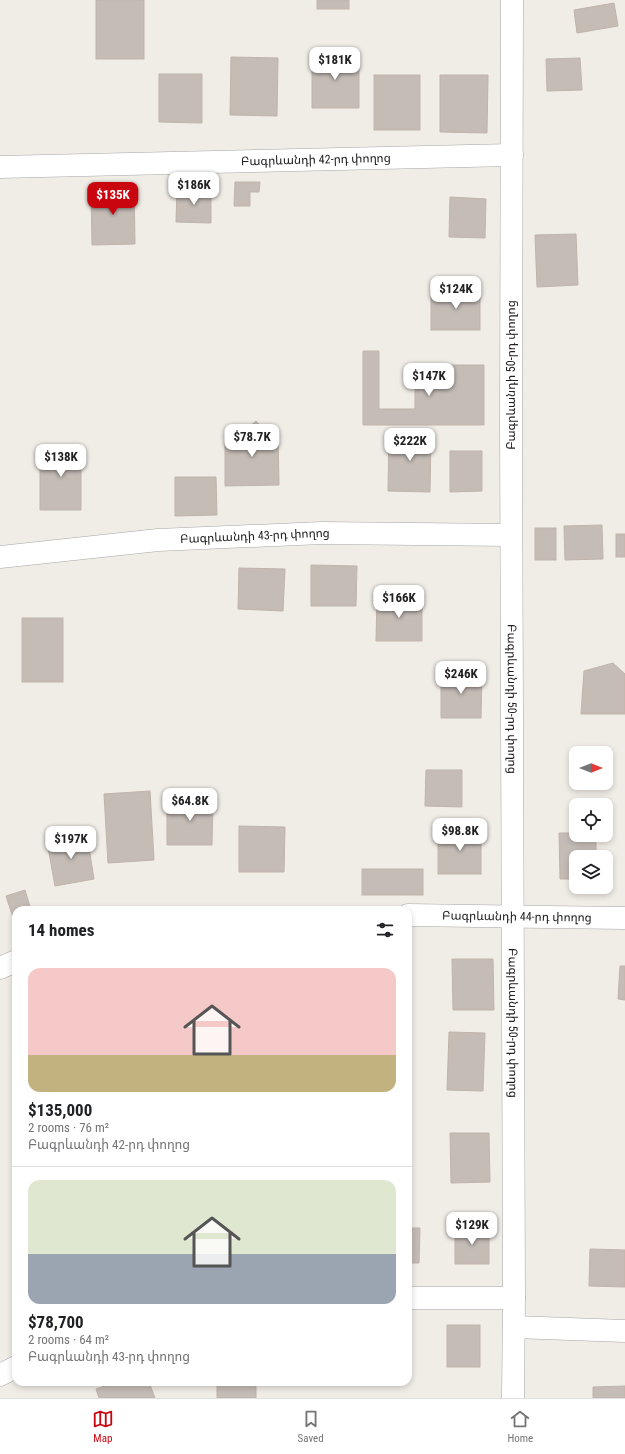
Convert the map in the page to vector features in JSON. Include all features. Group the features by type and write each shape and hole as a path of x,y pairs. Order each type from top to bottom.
{"street":[{"name":"Բագրևանդի 50-րդ փողոց","path":"512,0 511,535 514,1298 513,1398"},
{"name":"Բագրևանդի 42-րդ փողոց","path":"0,167 512,155"},
{"name":"Բագրևանդի 43-րդ փողոց","path":"0,557 174,539 322,533 511,535"},
{"name":"Բագրևանդի 44-րդ փողոց","path":"412,915 625,918"},
{"path":"0,968 12,962"},
{"path":"412,1298 514,1298"},
{"path":"514,1327 625,1331"},
{"path":"0,1375 12,1369"}],"building":[{"path":"96,0 144,0 144,59 96,59"},
{"path":"317,0 349,0 349,9 317,9"},
{"path":"614,3 618,26 577,33 574,10"},
{"path":"312,53 359,54 359,108 312,108"},
{"path":"231,57 278,58 277,116 230,115"},
{"path":"580,58 582,90 547,91 546,59"},
{"path":"159,74 202,74 202,123 159,122"},
{"path":"374,75 420,75 420,130 374,130"},
{"path":"440,75 488,75 487,133 440,132"},
{"path":"235,182 260,182 259,192 250,192 250,206 234,206"},
{"path":"134,188 135,244 92,245 91,189"},
{"path":"177,188 211,189 211,223 176,222"},
{"path":"450,197 486,199 485,238 449,237"},
{"path":"576,234 578,285 537,287 535,235"},
{"path":"431,289 480,289 480,330 431,330"},
{"path":"363,351 379,351 379,409 415,409 415,388 426,388 426,374 451,365 484,365 484,425 363,425"},
{"path":"256,421 266,433 278,433 279,485 225,486 225,433 242,433"},
{"path":"389,433 431,434 430,492 388,491"},
{"path":"81,445 81,510 40,510 40,446"},
{"path":"450,451 482,451 482,491 450,492"},
{"path":"175,477 216,477 217,515 175,516"},
{"path":"602,525 603,559 565,560 564,526"},
{"path":"535,528 556,528 556,560 535,560"},
{"path":"616,534 625,534 625,557 616,557"},
{"path":"311,565 357,566 356,606 311,606"},
{"path":"239,568 285,569 283,611 238,609"},
{"path":"377,596 422,596 422,641 376,641"},
{"path":"22,618 63,618 63,682 22,682"},
{"path":"613,663 625,674 625,714 581,714 584,671"},
{"path":"441,673 482,673 481,718 441,718"},
{"path":"426,770 462,770 462,807 425,806"},
{"path":"150,791 154,860 108,863 104,794"},
{"path":"167,800 213,800 212,845 167,845"},
{"path":"239,826 285,827 284,872 239,872"},
{"path":"438,829 481,829 481,874 438,874"},
{"path":"559,833 569,833 569,842 596,842 596,850 569,850 569,879 560,879"},
{"path":"87,835 94,879 55,886 47,842"},
{"path":"362,869 423,869 423,895 362,895"},
{"path":"25,890 30,906 12,906 12,915 6,896"},
{"path":"452,959 493,959 494,1010 453,1010"},
{"path":"620,966 625,966 625,1000 618,999"},
{"path":"449,1032 485,1033 483,1091 447,1090"},
{"path":"450,1133 489,1133 490,1182 451,1183"},
{"path":"455,1227 489,1228 489,1264 455,1264"},
{"path":"412,1228 420,1228 419,1263 412,1263"},
{"path":"590,1249 625,1250 625,1287 589,1286"},
{"path":"447,1325 480,1325 480,1367 447,1367"},
{"path":"105,1386 150,1386 155,1398 99,1398 96,1389"},
{"path":"217,1386 256,1386 256,1398 217,1398"},
{"path":"625,1386 625,1398 593,1398 593,1387"}]}
